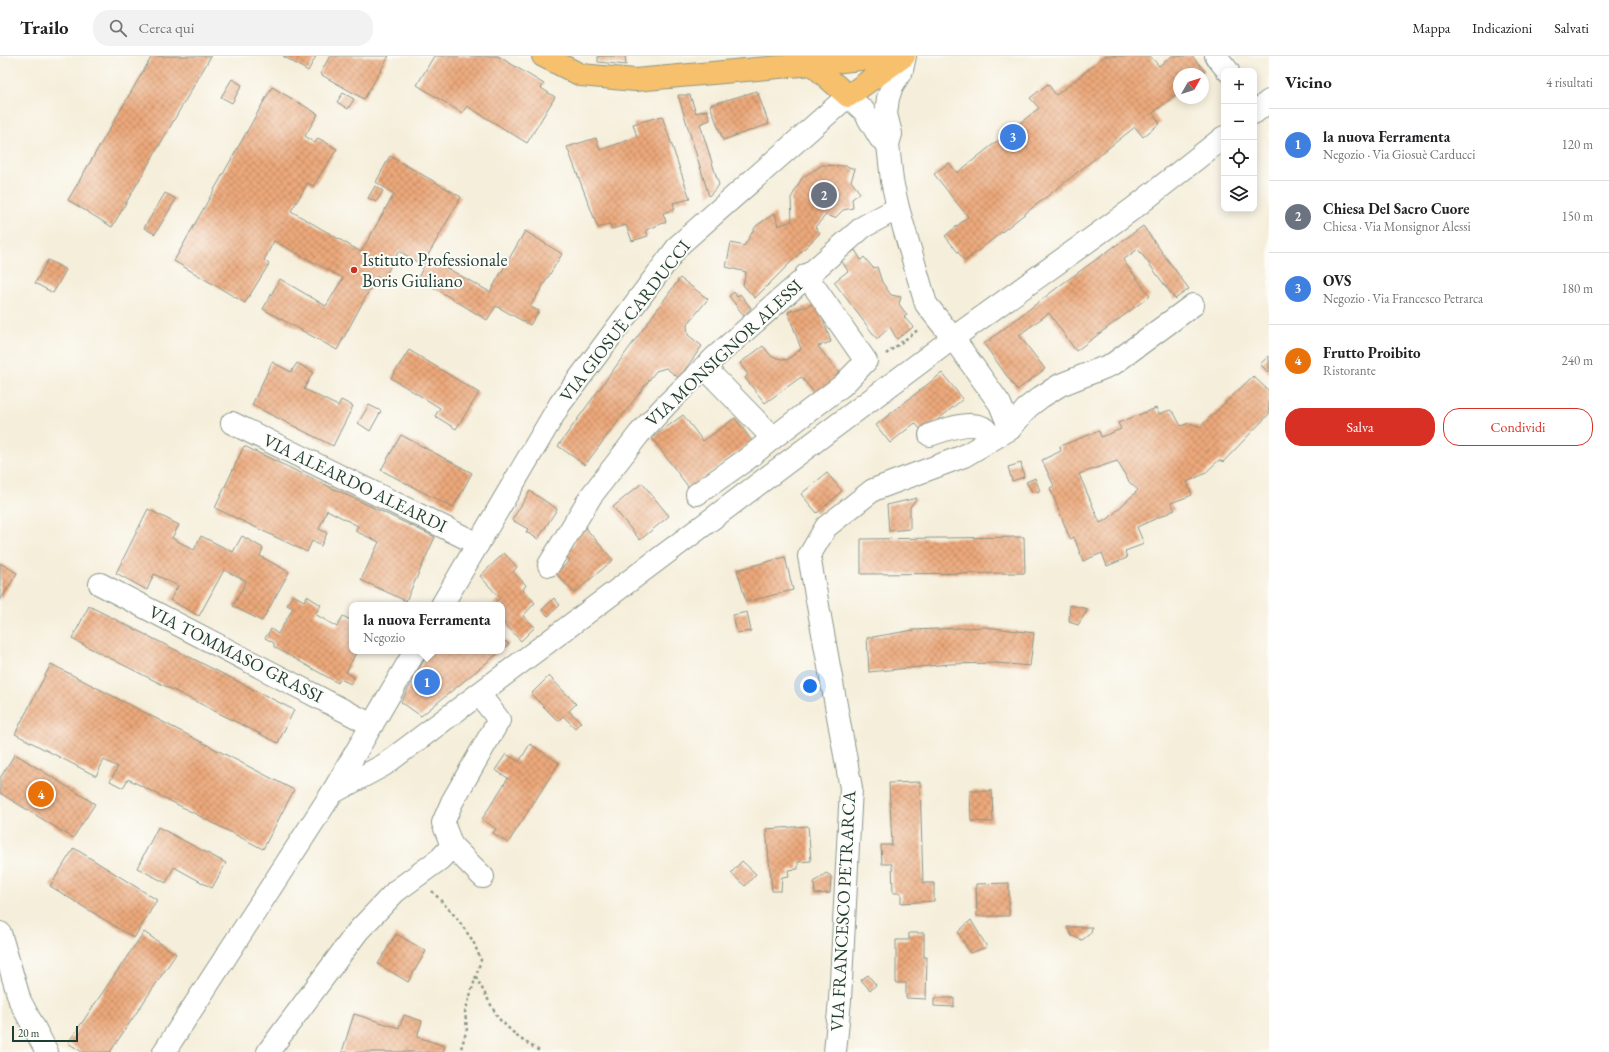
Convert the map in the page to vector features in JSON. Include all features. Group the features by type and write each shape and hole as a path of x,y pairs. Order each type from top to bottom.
{"main road":[{"path":"543,56 581,75 635,80 892,56"},
{"name":"VIA GIOSUÈ CARDUCCI","path":"848,96 904,56"},
{"path":"812,64 848,96"}],"street":[{"path":"904,56 902,70 892,86 888,98 886,114 891,134 888,144 892,181 898,208 926,304 953,338 1000,404 1001,434 975,426 957,426 930,435"},
{"path":"1216,56 1226,68"},
{"path":"848,96 864,111 880,138 888,144"},
{"name":"VIA GIOSUÈ CARDUCCI","path":"444,602 560,404 679,245 848,96"},
{"path":"332,793 384,765 953,338 1134,208 1221,139"},
{"name":"VIA MONSIGNOR ALESSI","path":"549,565 591,496 639,434 704,367 806,275 863,228 898,208"},
{"path":"697,494 747,459 843,385 866,361 806,275"},
{"name":"VIA FRANCESCO PETRARCA","path":"835,1052 840,1000 851,788 809,556 826,527 873,490 964,456 1001,434 1028,407 1041,397 1060,385 1113,364 1193,305"},
{"path":"704,367 773,438"},
{"name":"VIA ALEARDO ALEARDI","path":"232,423 478,544"},
{"name":"VIA TOMMASO GRASSI","path":"100,584 372,725"},
{"path":"164,1052 332,793 413,654"},
{"path":"479,694 499,720 452,802 443,823 452,846 483,877"},
{"path":"270,1049 358,931 396,891 440,859 452,846"},
{"path":"0,933 20,1001 47,1052"}],"path":[{"path":"890,351 920,329"},
{"path":"417,875 456,917 473,941 481,960 465,1012 468,1029 460,1052"},
{"path":"476,977 498,1018 519,1038 541,1052"}],"building":[{"path":"152,56 211,56 112,227 68,200"},
{"path":"283,56 316,56 308,71"},
{"path":"330,56 389,56 364,99 320,74"},
{"path":"434,56 498,56 544,84 541,88 555,97 527,143 467,106 462,113 417,85"},
{"path":"598,56 625,56 626,65 598,62"},
{"path":"1105,56 1150,56 1159,66 1172,56 1192,56 1202,68 1173,68 1173,97 1153,113 1160,123 1143,137 1135,127 965,261 945,236 968,217 934,174 949,163 957,173 1039,108 1030,98 1048,84 1056,95"},
{"path":"232,79 242,85 232,103 221,97"},
{"path":"272,87 318,114 305,136 315,143 318,138 337,149 313,186 308,183 291,211 361,252 394,194 376,182 390,156 461,197 427,257 490,292 525,231 562,254 530,307 539,311 530,325 496,306 487,320 418,278 424,266 399,251 383,280 377,276 337,350 263,309 280,279 326,306 343,278 274,241 264,260 269,264 245,303 174,261"},
{"path":"757,91 769,124 723,140 710,105"},
{"path":"343,93 354,99 348,109 337,102"},
{"path":"678,95 690,95 696,113 707,110 710,120 700,124 719,185 709,196"},
{"path":"662,116 690,199 673,203 675,209 663,213 666,222 646,230 648,236 632,241 626,225 612,229 610,224 598,228 567,147 596,138 600,150 637,137 633,124"},
{"path":"822,165 846,166 855,169 851,181 860,193 852,199 853,208 843,210 835,218 826,215 815,227 820,233 755,298 743,285 746,272 726,267 731,243 744,246 756,226 775,213 778,226 792,221 791,198 802,178"},
{"path":"375,186 383,191 376,202 368,198"},
{"path":"165,193 176,199 155,234 144,228"},
{"path":"1143,226 1189,289 1175,299 1138,249 1123,260 1150,296 1076,351 1049,313 1019,335 1045,369 1017,390 984,344 1062,284"},
{"path":"855,250 861,260 864,257 873,268 877,267 882,282 891,295 901,297 899,304 907,315 904,317 913,327 897,339 890,327 877,339 834,282 848,271 841,260"},
{"path":"48,260 66,270 53,293 35,283"},
{"path":"680,278 708,299 687,325 688,335 702,346 679,378 666,368 656,371 585,465 558,446"},
{"path":"734,292 737,297 740,294 751,308 744,316 729,296"},
{"path":"817,303 831,342 818,346 842,378 818,397 801,377 765,403 745,378 748,375 740,363 763,346 772,357 787,360 801,349 788,312"},
{"path":"409,350 479,393 456,429 435,416 440,408 391,378"},
{"path":"1269,356 1269,373 1260,364"},
{"path":"272,362 291,372 297,363 313,372 304,389 338,406 341,400 353,406 333,446 252,405"},
{"path":"942,373 963,399 923,432 915,423 890,443 876,425"},
{"path":"1253,376 1269,391 1269,414 1223,462 1219,460 1204,474 1187,482 1192,495 1171,503 1175,510 1137,527 1144,544 1125,551 1127,558 1107,566 1102,553 1083,561 1074,537 1070,539 1050,488 1054,486 1042,460 1061,451 1060,446 1099,431 1101,437 1121,429 1118,423 1156,408 1159,414 1170,410 1174,413 1181,426 1189,423 1200,427","holes":["1117,461 1130,483 1138,490 1108,519 1100,523 1079,474"]},
{"path":"369,405 381,411 370,431 358,423"},
{"path":"683,415 703,441 735,418 752,441 701,479 692,492 652,438"},
{"path":"401,435 472,473 453,508 381,470"},
{"path":"244,446 435,537 406,601 361,580 379,542 355,531 358,526 327,510 319,529 327,533 321,546 312,541 307,552 215,508"},
{"path":"1021,463 1024,477 1012,481 1008,467"},
{"path":"827,473 842,491 817,513 801,494"},
{"path":"1035,478 1040,491 1033,493 1026,482"},
{"path":"642,483 669,516 640,540 613,507"},
{"path":"530,491 557,509 538,539 526,532 528,529 512,520"},
{"path":"917,498 910,507 910,529 889,531 887,505"},
{"path":"148,509 179,525 172,538 194,550 201,536 233,552 242,536 263,548 260,556 289,572 262,621 233,606 246,581 224,570 199,616 170,600 178,586 154,574 147,590 116,573"},
{"path":"583,525 613,560 574,593 556,573 570,561 564,553 576,543 570,536"},
{"path":"1024,537 1025,573 861,574 861,539"},
{"path":"504,553 517,567 513,572 526,585 523,590 535,603 523,616 535,627 521,641 505,624 505,602 495,602 500,598 480,576"},
{"path":"785,557 793,590 746,602 737,570"},
{"path":"0,563 17,573 0,601"},
{"path":"293,595 304,601 307,596 321,605 315,614 337,627 343,616 349,619 349,654 355,654 346,672 354,677 351,684 340,679 338,683 274,647 274,643 265,638 271,629 278,634 293,608 287,605"},
{"path":"554,598 560,605 548,616 542,610"},
{"path":"1070,605 1088,609 1078,625 1069,622"},
{"path":"89,606 294,710 278,743 72,639"},
{"path":"747,612 751,631 737,633 733,615"},
{"path":"986,627 1034,633 1030,666 996,663 949,664 869,672 867,638 914,630"},
{"path":"505,641 509,644 505,647"},
{"path":"427,654 497,654 421,716 401,702"},
{"path":"51,664 294,790 263,849 128,779 123,788 110,781 118,767 104,760 96,776 15,734"},
{"path":"549,676 576,704 569,711 581,722 575,728 563,716 558,721 531,694"},
{"path":"530,744 559,763 508,843 493,833 496,829 482,819 508,778 495,770 506,754 519,762"},
{"path":"15,754 95,804 73,838 0,793 0,778"},
{"path":"920,782 923,883 934,883 934,901 901,903 901,893 893,893 892,864 882,864 881,845 892,845 889,783"},
{"path":"970,791 992,791 993,822 971,821"},
{"path":"808,826 811,861 798,862 798,869 788,870 789,876 782,877 781,891 772,891 766,829"},
{"path":"158,827 226,863 212,888 174,867 166,883 137,868"},
{"path":"74,848 157,900 134,938 50,886"},
{"path":"742,861 756,874 745,886 731,873"},
{"path":"826,873 831,876 830,893 815,894 814,882"},
{"path":"1009,883 1009,916 977,916 976,884"},
{"path":"971,920 987,947 970,953 958,932"},
{"path":"1067,927 1092,927 1091,933 1082,940 1072,936"},
{"path":"144,932 176,954 110,1052 82,1052 68,1043"},
{"path":"909,933 924,933 924,957 927,957 926,999 906,998 906,983 896,983 896,940 909,940"},
{"path":"396,934 426,951 408,982 378,964"},
{"path":"868,975 876,985 870,990 861,980"},
{"path":"934,998 954,998 954,1007 934,1006"},
{"path":"354,1014 399,1028 404,1015 422,1021 417,1037 445,1046 443,1052 342,1052"}],"place":[{"name":"OVS","path":"1013,137"},
{"name":"Chiesa Del Sacro Cuore","path":"824,195"},
{"name":"Istituto Professionale Boris Giuliano","path":"354,270"},
{"name":"la nuova Ferramenta","path":"427,682"},
{"name":"Frutto Proibito","path":"41,794"}]}
